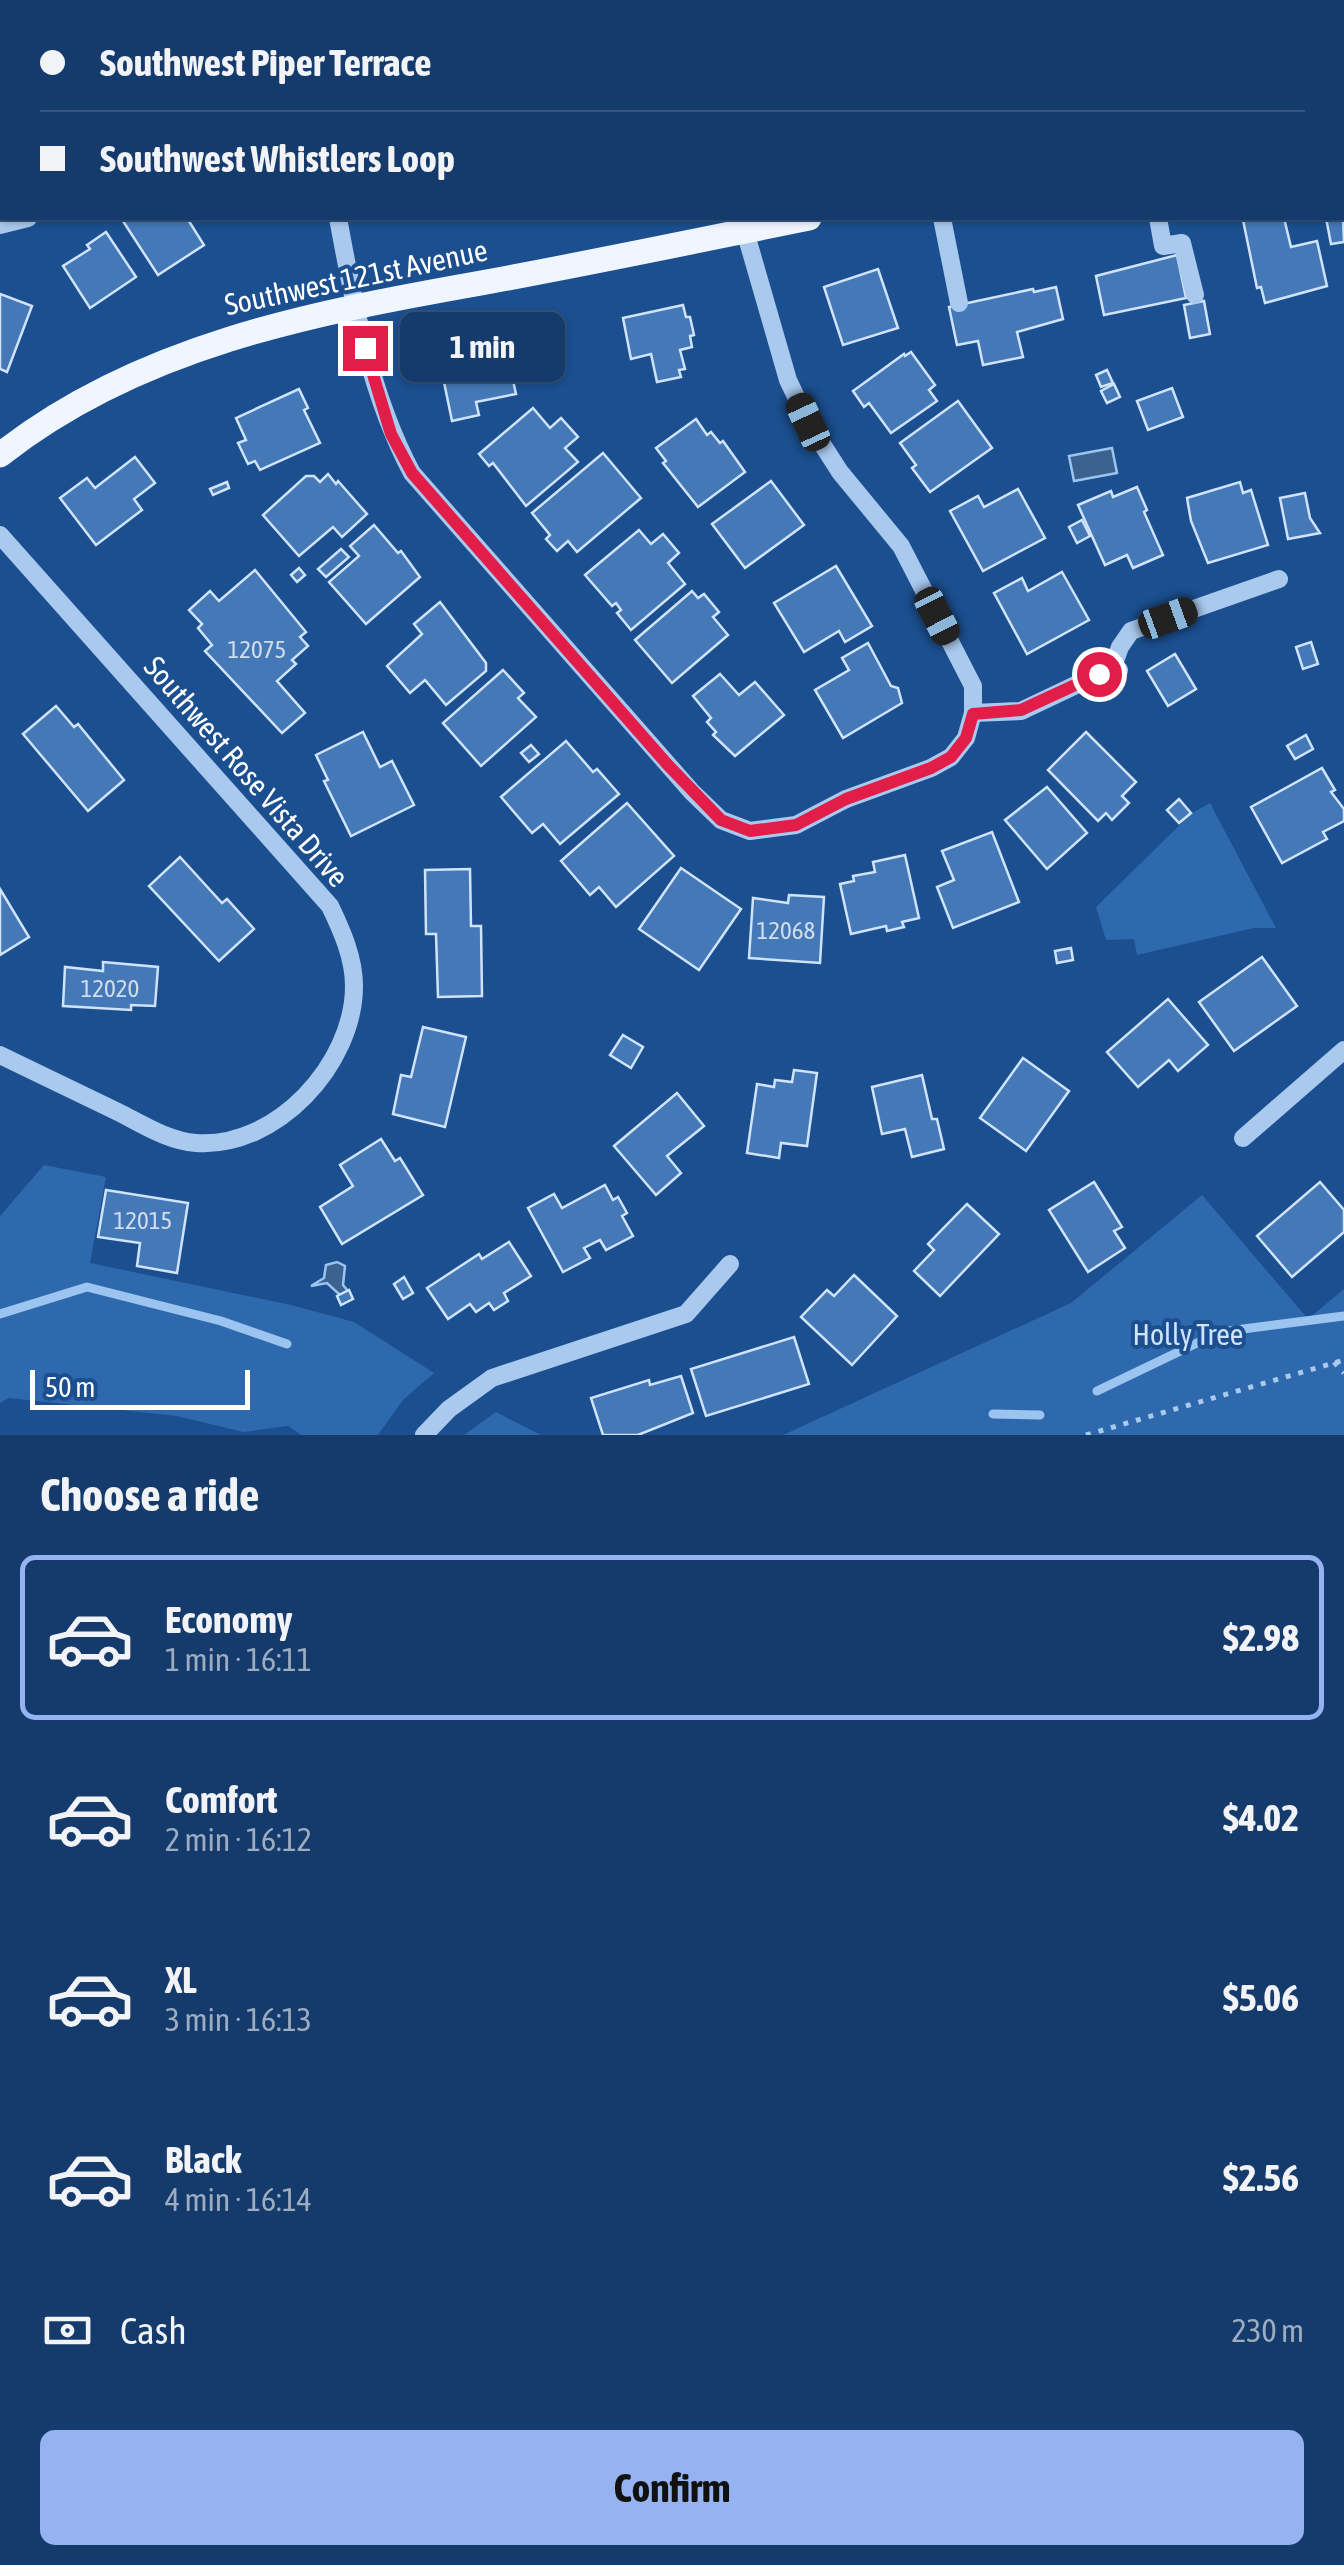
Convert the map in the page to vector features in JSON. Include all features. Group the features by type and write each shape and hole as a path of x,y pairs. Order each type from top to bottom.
{"main road":[{"name":"Southwest 121st Avenue","path":"0,455 50,417 132,374 218,342 354,307 799,220"}],"street":[{"path":"338,220 354,307 391,434 412,473 692,792 721,820 750,831 796,825 846,799 931,768 951,757 966,738 973,714 972,686 901,546 840,472 794,394 745,231"},
{"path":"942,220 959,302"},
{"path":"1158,220 1163,246 1182,243 1195,295"},
{"name":"Southwest Rose Vista Drive","path":"0,534 330,906 348,949 354,989 344,1037 321,1077 302,1098 268,1124 252,1135 235,1139 196,1143 162,1134 0,1056"},
{"path":"973,714 1021,710 1116,671 1120,647 1132,632 1279,578"},
{"path":"1243,1138 1344,1050"},
{"path":"424,1435 449,1410 492,1378 686,1314 730,1264"}],"path":[{"path":"1086,1435 1344,1360"},
{"path":"1334,1362 1344,1374"}],"green space":[{"path":"1210,803 1276,928 1254,928 1137,955 1134,939 1106,940 1096,907 1192,813"},
{"path":"44,1165 106,1177 90,1263 354,1322 434,1373 403,1400 378,1435 301,1435 288,1426 243,1432 177,1416 9,1398 0,1403 0,1216"},
{"name":"Holly Tree","path":"1202,1195 1308,1319 1344,1289 1344,1435 783,1435 1071,1303"},
{"path":"496,1412 541,1435 464,1435"}],"shaded area":[{"path":"1112,448 1117,473 1074,481 1069,456"},
{"path":"337,1262 345,1266 343,1285 348,1291 340,1295 327,1283 311,1286 324,1278 326,1265"}],"building":[{"path":"122,220 188,220 204,245 158,275"},
{"path":"1243,220 1284,220 1291,247 1317,241 1327,286 1265,303 1261,287 1257,288"},
{"path":"1326,220 1343,220 1344,242 1331,244"},
{"path":"106,232 136,277 90,308 63,266 90,249 87,245"},
{"path":"1177,255 1186,298 1104,315 1096,276"},
{"path":"878,269 898,328 843,345 824,287"},
{"path":"1056,287 1063,319 1017,332 1023,357 983,365 978,341 957,345 949,307"},
{"path":"0,294 32,306 7,372 0,369"},
{"path":"1204,301 1210,334 1190,338 1184,305"},
{"path":"683,305 694,335 690,336 692,347 680,350 685,369 679,370 681,377 657,382 651,354 631,359 623,318"},
{"path":"504,339 516,394 476,402 479,415 452,421 444,382 435,370 434,353"},
{"path":"911,352 935,385 929,390 937,401 891,433 869,403 864,407 853,391"},
{"path":"1107,370 1113,383 1101,387 1096,375"},
{"path":"1114,384 1120,397 1107,403 1101,391"},
{"path":"1172,388 1183,417 1148,430 1137,401"},
{"path":"299,389 320,443 260,470 255,461 248,464 238,443 246,440 236,418"},
{"path":"958,401 992,448 930,492 900,443"},
{"path":"533,408 550,428 561,418 578,437 565,448 578,462 526,506 493,463 489,466 479,454"},
{"path":"696,419 707,435 711,432 720,443 723,441 745,472 698,507 656,448"},
{"path":"603,453 641,498 577,552 568,541 557,551 532,513"},
{"path":"135,457 155,483 134,499 142,510 96,545 60,498 87,478 95,488"},
{"path":"328,474 367,514 342,537 333,527 299,556 263,515 306,476 314,476 320,482"},
{"path":"771,481 804,525 745,568 712,524"},
{"path":"227,482 229,488 213,495 210,489"},
{"path":"1240,482 1243,493 1251,490 1268,545 1208,563 1191,521 1187,498"},
{"path":"1137,487 1163,555 1133,568 1127,555 1105,565 1078,505 1111,491 1113,497"},
{"path":"1018,489 1045,538 983,571 950,511 978,496 984,507"},
{"path":"1305,493 1310,518 1320,533 1288,539 1280,498"},
{"path":"1082,520 1090,536 1077,543 1069,527"},
{"path":"374,525 420,577 366,624 329,582 359,556 350,546"},
{"path":"639,530 651,544 663,534 679,553 668,563 685,584 631,630 617,613 621,610 616,603 612,606 585,575"},
{"path":"341,549 349,557 326,577 318,569"},
{"path":"836,566 872,626 845,642 839,631 804,652 774,603"},
{"path":"299,568 305,575 297,582 291,575"},
{"path":"255,570 306,632 300,637 308,646 277,681 305,713 282,733 205,651 212,645 198,628 202,624 189,610 210,591 219,601"},
{"path":"1062,572 1089,620 1027,654 994,593 1022,578 1028,591"},
{"path":"692,591 698,598 704,594 719,612 713,617 728,635 672,683 635,640"},
{"path":"440,602 486,663 486,671 446,705 425,680 410,693 387,666 422,634 414,624"},
{"path":"1311,642 1318,664 1303,669 1296,647"},
{"path":"868,643 891,686 898,688 902,703 843,738 815,690 849,670 842,658"},
{"path":"1175,654 1196,689 1168,706 1147,671"},
{"path":"503,670 524,693 518,698 536,717 481,766 443,723"},
{"path":"720,674 739,695 755,682 784,715 735,756 713,735 716,732 707,722 711,718 693,696"},
{"path":"56,706 74,727 78,724 124,780 88,811 23,734"},
{"path":"363,732 380,767 392,761 414,805 351,836 316,755"},
{"path":"1086,732 1136,782 1122,796 1129,803 1112,820 1106,813 1098,821 1048,770"},
{"path":"1306,735 1313,749 1295,759 1287,746"},
{"path":"566,741 619,794 560,844 543,824 532,833 501,797"},
{"path":"531,745 539,754 529,762 521,753"},
{"path":"1322,768 1335,790 1331,792 1344,809 1344,821 1323,832 1327,839 1282,863 1251,807"},
{"path":"1047,787 1087,833 1047,869 1005,820"},
{"path":"1179,799 1191,813 1179,823 1167,810"},
{"path":"627,803 674,856 616,907 599,887 590,895 561,861"},
{"path":"992,832 1019,902 953,928 937,887 954,880 942,851"},
{"path":"905,855 919,918 887,931 886,926 851,934 840,884 854,881 853,876 875,872 873,862"},
{"path":"180,857 222,903 227,899 254,929 219,961 149,886"},
{"path":"681,868 741,909 699,970 639,929"},
{"path":"470,869 471,926 481,926 482,996 438,997 436,934 426,934 425,870"},
{"path":"0,889 29,937 0,955"},
{"path":"789,895 824,897 820,963 749,958 753,898 788,903"},
{"path":"1071,948 1073,960 1057,963 1055,951"},
{"path":"1262,957 1297,1006 1234,1051 1199,1002"},
{"path":"103,962 158,967 155,1006 131,1005 131,1010 63,1006 65,967 103,971"},
{"path":"1168,999 1208,1045 1178,1071 1169,1060 1138,1087 1107,1052"},
{"path":"423,1027 466,1037 445,1127 393,1114 401,1075 411,1077"},
{"path":"623,1035 643,1047 631,1068 610,1055"},
{"path":"1023,1058 1069,1091 1026,1151 980,1118"},
{"path":"794,1070 817,1073 807,1146 781,1143 779,1158 747,1153 757,1084 774,1087 775,1080 792,1082"},
{"path":"922,1075 944,1149 912,1157 905,1129 882,1134 872,1087"},
{"path":"677,1093 704,1126 667,1156 681,1173 656,1195 614,1146"},
{"path":"381,1139 395,1161 400,1158 423,1195 342,1244 320,1207 353,1186 340,1165"},
{"path":"1094,1182 1122,1227 1114,1231 1125,1248 1088,1272 1049,1210"},
{"path":"1320,1182 1344,1210 1344,1232 1292,1277 1257,1236"},
{"path":"605,1185 627,1213 622,1216 633,1236 606,1250 600,1240 584,1248 590,1258 563,1272 528,1208 554,1194 562,1208"},
{"path":"106,1190 188,1203 177,1273 137,1266 140,1243 98,1237"},
{"path":"967,1204 999,1234 940,1296 914,1271 934,1250 928,1244"},
{"path":"509,1242 531,1276 504,1293 508,1301 494,1310 489,1303 476,1312 470,1304 448,1319 427,1288 479,1254 482,1259"},
{"path":"854,1275 897,1316 852,1365 801,1317 827,1290 834,1296"},
{"path":"404,1277 413,1293 403,1299 394,1284"},
{"path":"349,1290 353,1299 341,1305 337,1296"},
{"path":"794,1337 809,1384 706,1416 691,1369"},
{"path":"681,1376 693,1413 638,1435 603,1435 591,1398 649,1380 650,1385"}],"waterway":[{"path":"0,1314 87,1287 221,1321 287,1344"},
{"path":"1097,1391 1220,1332 1344,1316"},
{"path":"993,1414 1040,1415"}],"route":[{"path":"365,348 391,434 412,473 667,764 721,820 750,831 796,825 846,799 951,757 966,738 973,714 1021,710 1099,674"}]}
